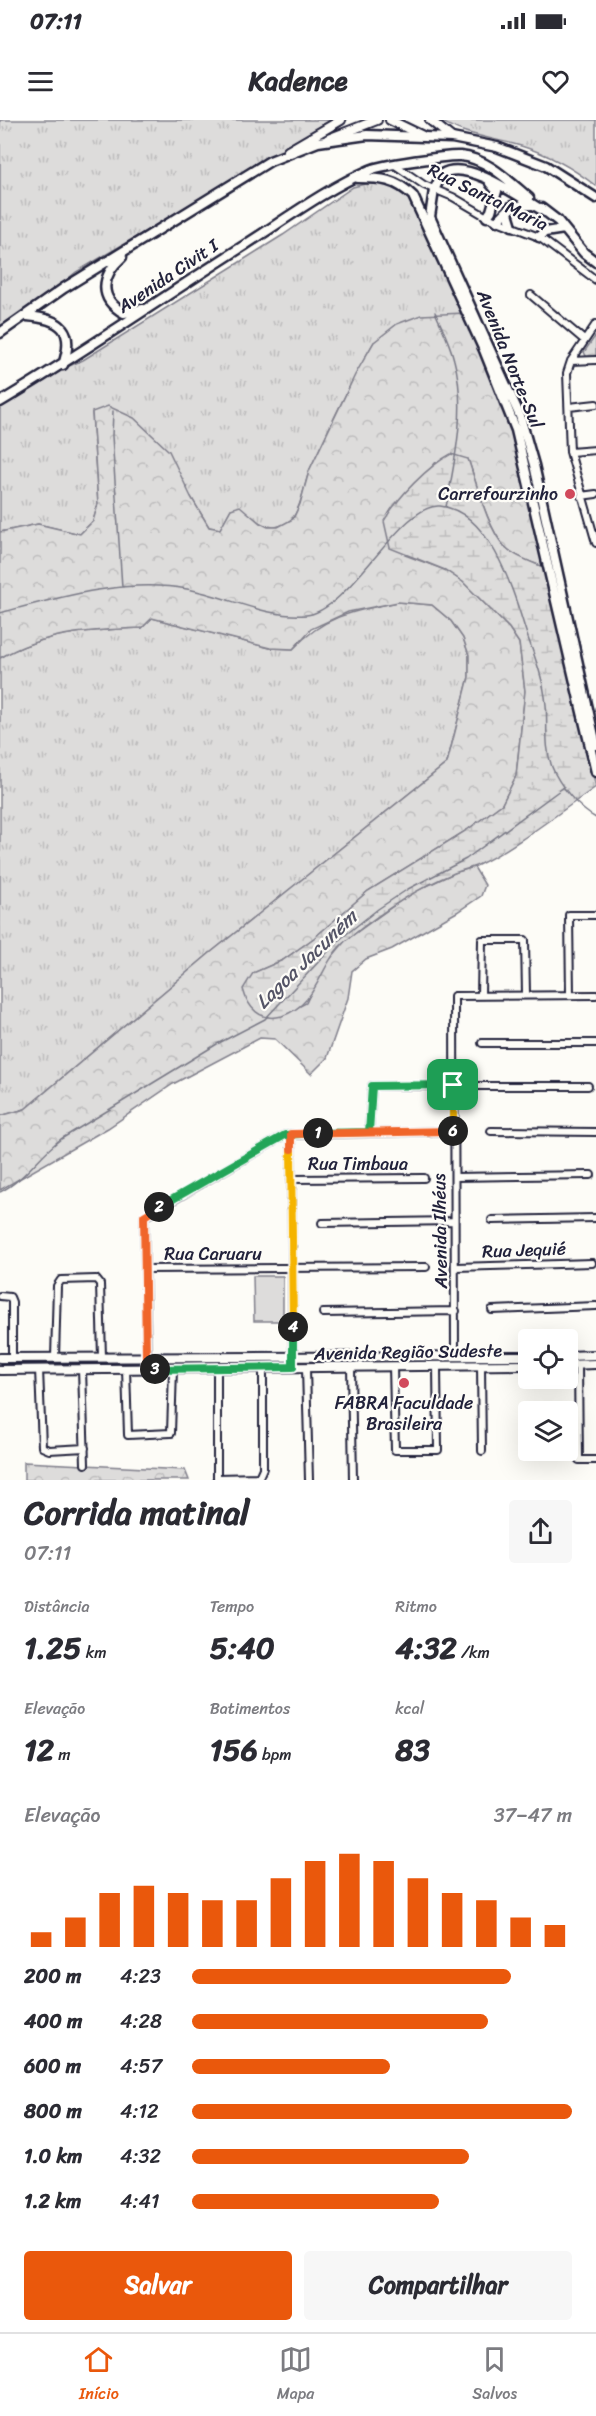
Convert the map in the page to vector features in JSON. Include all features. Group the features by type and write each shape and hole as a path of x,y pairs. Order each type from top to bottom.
{"main road":[{"path":"0,333 64,288 270,161 318,142 368,135 452,138 497,147 546,166 596,198"},
{"name":"Avenida Civit I","path":"0,402 63,365 156,302 326,193 380,166 456,155 473,159 498,173 544,212"},
{"path":"434,190 442,174 448,170 460,168 483,177 544,212 593,259"},
{"path":"483,177 497,191 487,217"},
{"name":"Avenida Norte-Sul","path":"354,178 385,178 404,187 413,196 510,411 596,772"},
{"name":"Avenida Norte-Sul","path":"434,190 430,216 520,416 534,465 596,745"},
{"path":"497,221 506,209 512,206 533,205"},
{"path":"512,206 508,213 512,226"},
{"path":"539,237 544,232 564,229"},
{"path":"135,245 111,268 105,279 105,288 114,307 124,313 138,311 156,302"},
{"path":"27,316 39,317 62,326 68,336 68,350 63,365"}],"street":[{"path":"270,161 341,120"},
{"path":"318,142 377,120"},
{"path":"390,120 425,137"},
{"path":"430,120 452,138"},
{"name":"Rua Santa Maria","path":"394,164 434,190 453,197 487,217 539,237 596,280"},
{"path":"531,295 584,340"},
{"path":"596,324 571,361 567,373 570,452 581,496 596,540"},
{"path":"571,361 596,360"},
{"path":"569,407 596,404"},
{"path":"570,452 596,450"},
{"path":"581,496 596,494"},
{"path":"570,995 569,915 596,915"},
{"path":"526,994 525,940 482,940 481,996 596,995"},
{"name":"Avenida Ilhéus","path":"455,1357 454,996 481,996"},
{"path":"482,1043 596,1043"},
{"path":"369,1132 372,1086 588,1086"},
{"path":"147,1368 144,1216 291,1134 454,1131"},
{"path":"491,1131 596,1132"},
{"path":"291,1134 293,1367"},
{"path":"455,1177 591,1175"},
{"name":"Rua Timbaua","path":"291,1179 424,1178"},
{"path":"492,1220 596,1218"},
{"path":"322,1223 454,1221"},
{"name":"Rua Jequié","path":"456,1267 592,1263"},
{"name":"Rua Caruaru","path":"145,1269 426,1267"},
{"path":"55,1358 57,1286 61,1280 76,1278 96,1279 100,1284 102,1357"},
{"path":"0,1296 10,1297 12,1302 12,1358"},
{"path":"492,1310 596,1306"},
{"path":"323,1313 456,1311"},
{"path":"578,1356 596,1355"},
{"name":"Avenida Região Sudeste","path":"0,1358 518,1356"},
{"path":"596,1364 579,1365 579,1460 596,1460"},
{"name":"Avenida Região Sudeste","path":"0,1370 147,1368 217,1370 518,1365"},
{"path":"393,1366 394,1450 438,1450 437,1366"},
{"path":"481,1366 482,1451"},
{"path":"351,1367 353,1480"},
{"path":"126,1368 128,1435 171,1433 173,1369"},
{"path":"217,1370 217,1478 238,1478 259,1477 263,1468 263,1368"},
{"path":"306,1368 309,1480"},
{"path":"39,1369 42,1447 49,1450 85,1448"},
{"path":"82,1369 85,1464"}],"green space":[{"path":"0,120 342,120 313,133 76,272 0,335"},
{"path":"440,120 596,120 596,186 570,168 541,153 459,130"},
{"path":"377,181 406,190 464,313 374,342 348,389 318,453 308,475 299,505 291,520 281,525 268,526 240,507 231,509 220,529 209,527 191,497 92,413 98,504 93,521 80,534 38,524 0,532 0,396 83,360 283,235 353,187"},
{"path":"464,313 500,396 519,455 545,568 513,553 498,538 492,528 468,459 436,462 428,472 405,555 445,570 463,582 509,628 519,643 525,691 516,776 502,804 467,830 368,891 314,938 283,960 253,973 281,1016 306,1003 322,969 346,940 410,894 454,873 474,867 485,885 481,896 392,949 366,959 352,971 348,998 327,1058 311,1074 275,1039 260,1038 173,1084 108,1128 0,1190 0,1116 25,1109 210,953 447,763 469,677 469,655 463,638 451,621 432,605 398,602 348,612 311,629 293,649 270,648 152,618 142,628 69,634 34,643 0,658 0,532 38,524 80,534 93,521 98,504 92,412 108,406 134,418 169,451 191,497 209,527 220,529 231,509 240,506 260,523 268,527 278,527 293,519 300,504 309,471 355,375 374,342 397,324 421,315"},
{"path":"596,335 596,357 587,358 584,352"},
{"path":"451,454 468,459 492,528 504,546 518,556 545,568 596,787 493,857 438,880 385,911 338,948 305,1002 282,1016 267,1017 256,1012 248,1002 243,989 253,973 283,960 314,938 368,891 467,830 502,804 516,776 525,691 519,643 509,628 463,582 445,570 390,548 384,521 414,483"},
{"path":"398,602 432,605 451,621 463,638 469,655 469,677 447,763 210,953 25,1109 0,1116 0,658 34,643 69,634 142,628 152,618 270,648 293,649 317,629 341,616"},
{"path":"253,1276 283,1276 283,1321 254,1321"},
{"path":"24,1462 185,1470 189,1480 24,1480"}],"waterway":[{"path":"435,312 452,354 460,396 458,434 446,507"},
{"path":"113,411 112,436 122,587"},
{"path":"0,613 93,591 164,586 202,592 261,610 306,615 323,609 340,596 392,538 425,509 440,506 458,512 474,523 487,539 498,557 515,598 543,687 547,744 552,767 570,796 596,818"},
{"name":"Lagoa Jacuném","path":"0,1192 17,1181 61,1139 217,1044 265,1019 339,940 378,909 408,889 466,859 564,787"}],"place":[{"name":"Carrefourzinho","path":"570,494"},
{"name":"FABRA Faculdade Brasileira","path":"404,1383"}],"route":[{"path":"453,1085 372,1086 369,1132 291,1134 285,1135 144,1216 147,1368 217,1370 293,1367 291,1134 454,1131 453,1085"}]}
